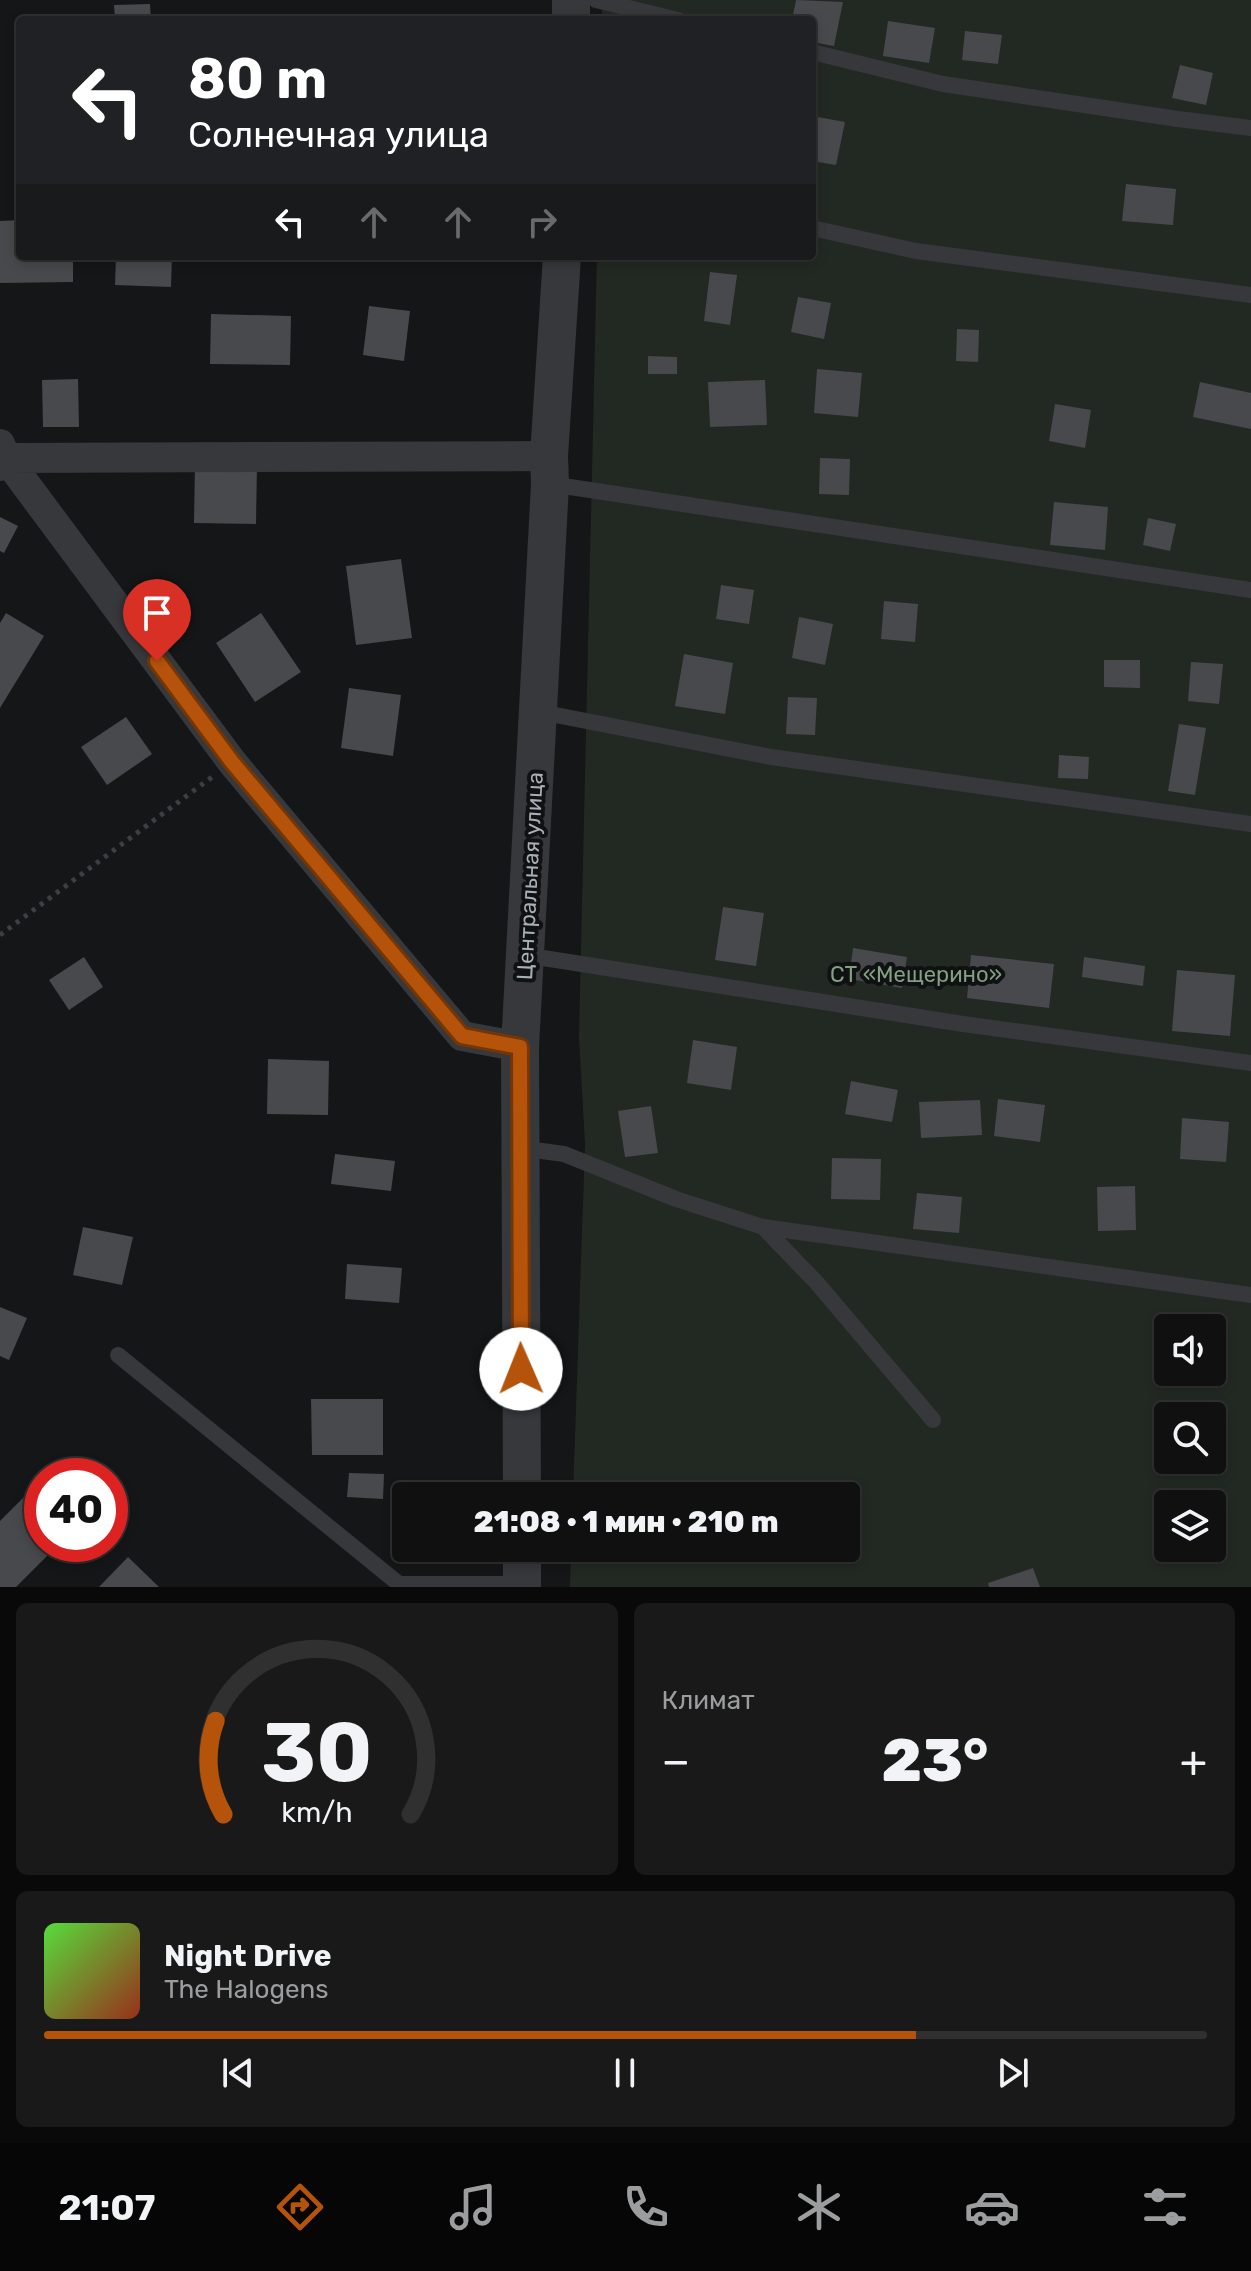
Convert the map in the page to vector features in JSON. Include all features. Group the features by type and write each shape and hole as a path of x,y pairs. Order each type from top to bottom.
{"street":[{"name":"Центральная улица","path":"522,1482 520,1047 562,260"},
{"path":"2,456 550,470"},
{"path":"2,456 232,762 462,1036 520,1047"}],"lane":[{"path":"596,0 662,16"},
{"path":"816,53 943,84 1251,128"},
{"path":"816,229 916,251 1251,295"},
{"path":"550,470 1251,590"},
{"path":"540,712 771,757 1251,824"},
{"path":"524,955 963,1024 1251,1063"},
{"path":"519,1148 564,1154 676,1199 763,1227 1251,1295"},
{"path":"763,1227 817,1283 933,1420"},
{"path":"118,1355 399,1584 522,1573"}],"path":[{"path":"0,935 232,762"}],"green space":[{"name":"СТ «Мещерино»","path":"602,0 1251,0 1251,1587 570,1587 571,1562 860,1562 860,1482 573,1482 585,1144 579,1036 597,260 816,260 816,16 602,16"}],"building":[{"path":"796,0 843,2 834,46 816,43 816,16 793,16"},
{"path":"150,4 151,16 115,16 114,5"},
{"path":"888,21 935,28 929,63 883,56"},
{"path":"965,31 1002,35 998,64 962,60"},
{"path":"1180,65 1213,73 1206,105 1172,98"},
{"path":"816,117 845,122 836,165 816,162"},
{"path":"1126,184 1176,189 1173,225 1122,221"},
{"path":"16,220 16,260 73,260 73,282 0,283 0,221"},
{"path":"116,260 172,260 171,287 115,285"},
{"path":"710,272 737,275 730,325 704,321"},
{"path":"798,297 831,303 824,339 791,332"},
{"path":"369,306 410,311 404,361 363,355"},
{"path":"211,314 291,316 290,365 210,364"},
{"path":"957,329 979,330 978,362 956,361"},
{"path":"648,356 677,357 677,374 648,374"},
{"path":"817,369 862,373 858,417 814,413"},
{"path":"78,379 79,427 43,427 42,380"},
{"path":"765,380 767,425 710,427 708,382"},
{"path":"1200,382 1251,393 1251,429 1193,417"},
{"path":"1055,404 1091,410 1085,448 1049,441"},
{"path":"820,458 850,459 849,495 819,494"},
{"path":"195,462 257,463 256,524 194,523"},
{"path":"1054,502 1108,507 1105,550 1050,545"},
{"path":"0,517 18,526 4,553 0,551"},
{"path":"1148,518 1176,524 1170,551 1143,545"},
{"path":"401,559 412,638 356,645 346,566"},
{"path":"721,585 754,590 749,624 716,619"},
{"path":"884,601 918,604 915,642 881,639"},
{"path":"6,613 44,636 0,708 0,623"},
{"path":"261,613 301,672 255,702 216,643"},
{"path":"799,617 833,624 825,665 792,658"},
{"path":"684,654 733,663 725,714 675,706"},
{"path":"1104,660 1140,660 1140,688 1104,687"},
{"path":"1191,662 1223,664 1219,704 1188,701"},
{"path":"349,688 401,695 393,756 341,748"},
{"path":"788,697 817,698 815,735 786,734"},
{"path":"126,717 152,754 107,785 81,747"},
{"path":"1179,724 1206,728 1195,795 1168,791"},
{"path":"1059,755 1089,757 1088,779 1058,778"},
{"path":"723,907 764,913 756,966 715,960"},
{"path":"853,948 907,957 902,988 849,979"},
{"path":"971,955 1054,964 1049,1008 967,998"},
{"path":"84,957 103,987 69,1010 49,980"},
{"path":"1084,957 1145,966 1143,986 1082,977"},
{"path":"1177,970 1235,975 1230,1036 1172,1031"},
{"path":"693,1040 737,1047 731,1090 687,1083"},
{"path":"268,1059 329,1061 328,1115 267,1114"},
{"path":"851,1081 898,1090 892,1122 845,1114"},
{"path":"998,1099 1045,1105 1040,1142 994,1136"},
{"path":"980,1100 982,1135 921,1138 919,1102"},
{"path":"651,1106 658,1153 625,1157 618,1111"},
{"path":"1182,1118 1229,1122 1226,1162 1180,1159"},
{"path":"335,1154 395,1161 391,1191 331,1184"},
{"path":"832,1158 881,1159 880,1200 831,1199"},
{"path":"1135,1186 1136,1230 1098,1231 1097,1187"},
{"path":"917,1193 962,1197 959,1233 913,1229"},
{"path":"83,1227 133,1237 122,1285 73,1275"},
{"path":"347,1264 402,1268 399,1303 345,1299"},
{"path":"0,1307 27,1318 9,1360 0,1356"},
{"path":"311,1399 383,1399 383,1455 312,1455"},
{"path":"349,1473 384,1474 383,1499 347,1497"},
{"path":"24,1497 24,1562 41,1562 16,1587 0,1587 0,1521"},
{"path":"128,1557 159,1587 99,1587 123,1562 128,1562"},
{"path":"1033,1568 1040,1587 989,1587 988,1583"}],"route":[{"path":"157,661 232,762 462,1036 520,1047 521,1369"}]}
